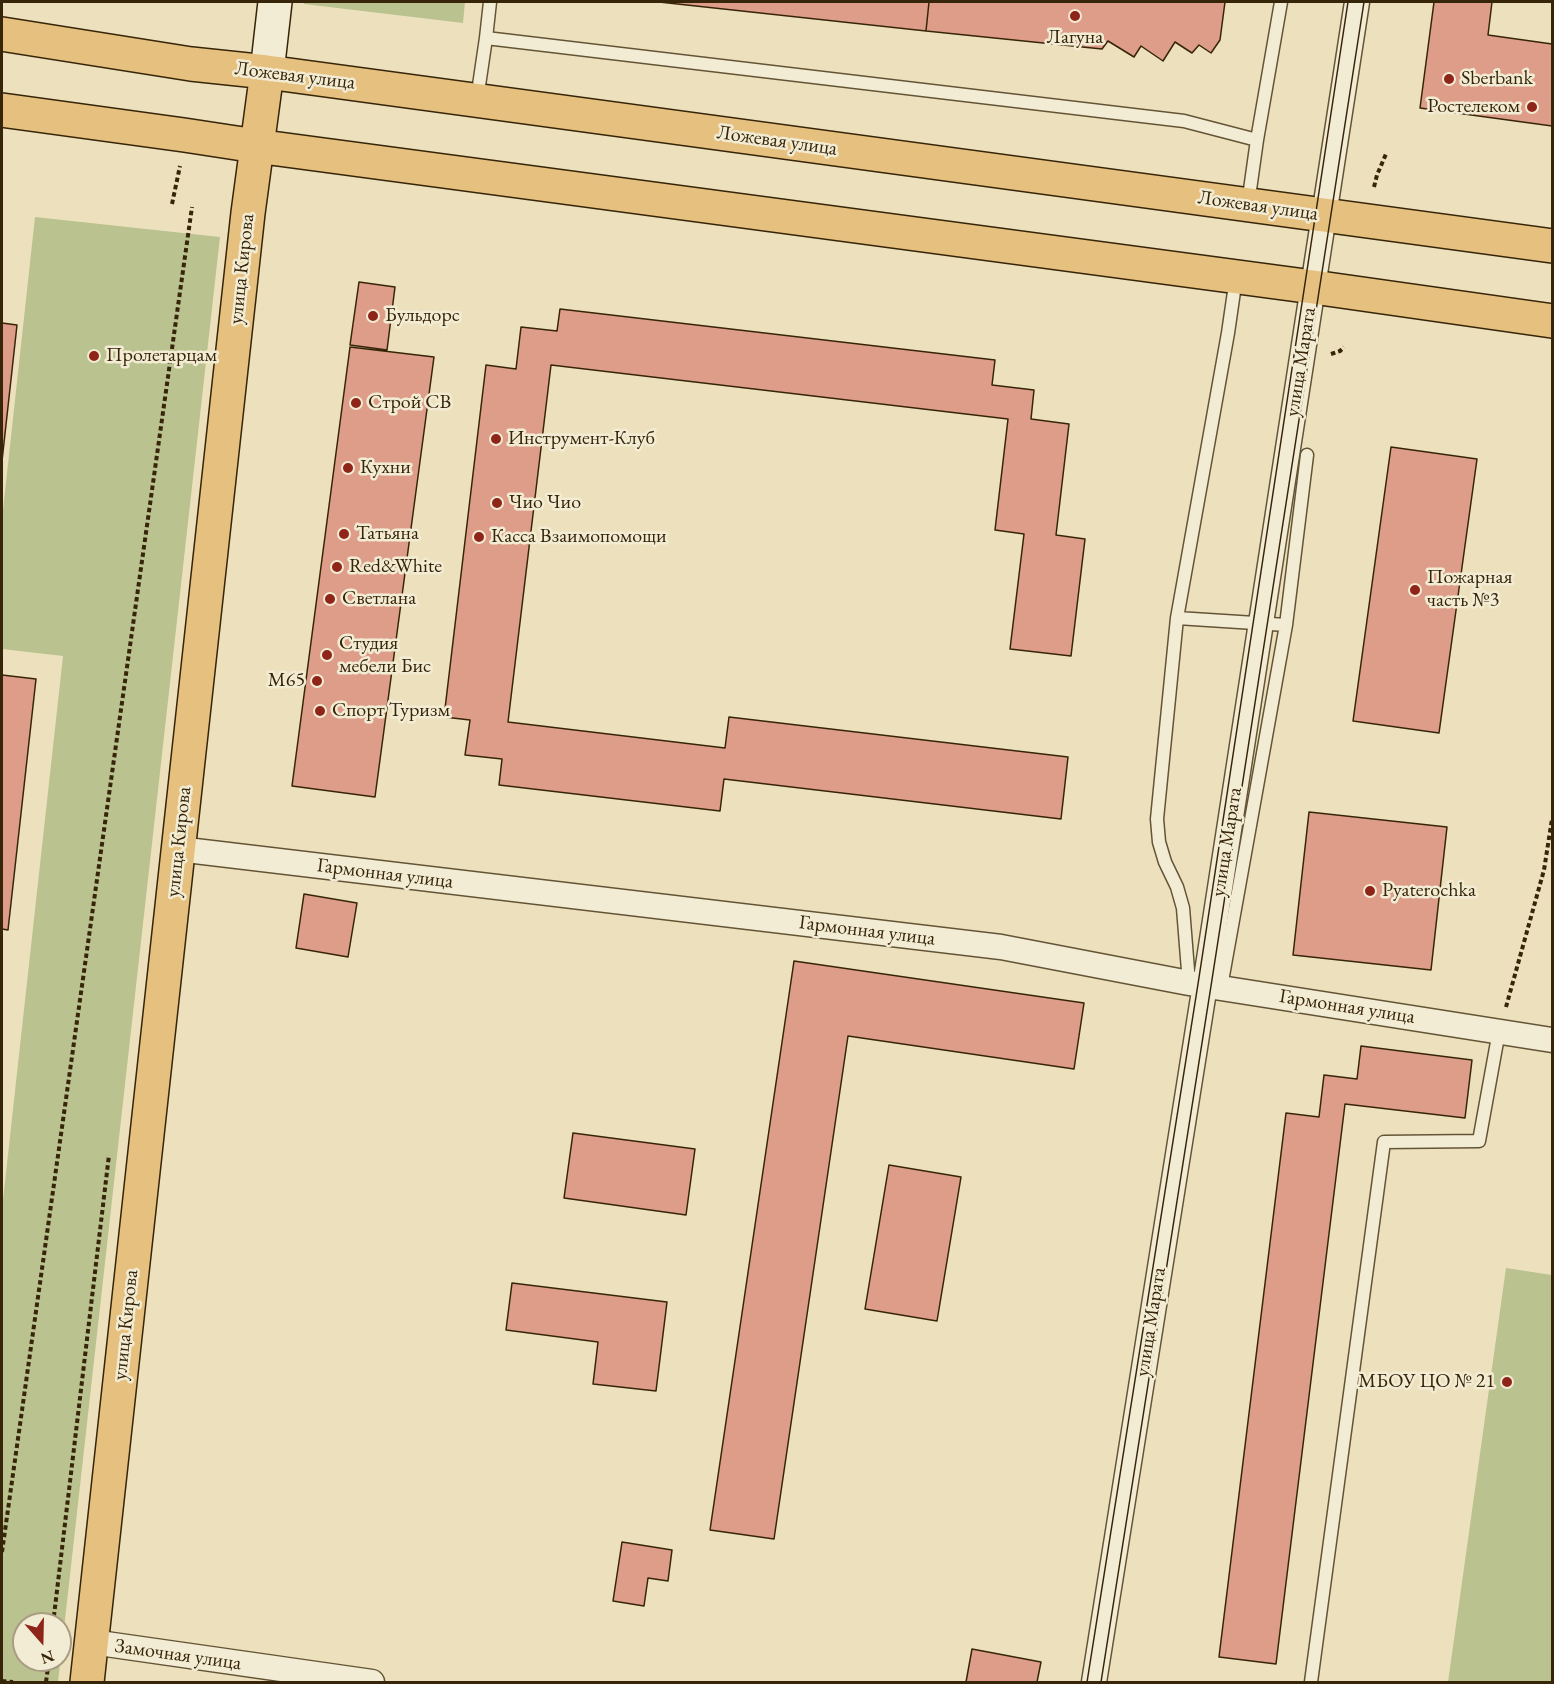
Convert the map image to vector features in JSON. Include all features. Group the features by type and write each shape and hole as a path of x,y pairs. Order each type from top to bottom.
{"main road":[{"name":"улица Кирова","path":"87,1683 256,146 275,2"},
{"name":"Ложевая улица","path":"2,34 191,64 477,100 1552,246"},
{"path":"2,110 1552,321"}],"street":[{"name":"улица Марата","path":"1094,1683 1357,2"},
{"name":"Гармонная улица","path":"178,849 1001,947 1205,985 1552,1040"},
{"name":"Замочная улица","path":"92,1642 372,1683"}],"lane":[{"path":"477,100 490,2"},
{"path":"1248,205 1281,2"},
{"path":"486,38 1184,121 1257,140"},
{"path":"1205,985 1177,887 1165,862 1159,842 1157,819 1177,618 1236,277"},
{"path":"1205,985 1286,625 1307,455"},
{"path":"1177,618 1286,625"},
{"path":"1311,1683 1384,1142 1479,1141 1499,1031"}],"path":[{"path":"1374,187 1386,153"},
{"path":"172,204 181,159"},
{"path":"2,1552 192,207"},
{"path":"1499,1031 1544,870 1552,819"},
{"path":"2,1681 13,1683"}],"green space":[{"path":"304,2 465,2 463,23 304,4"},
{"path":"35,217 220,237 66,1612 12,1612 12,1672 59,1672 58,1682 2,1682 2,1209 63,656 2,649 2,519"},
{"path":"1506,1268 1552,1275 1552,1682 1448,1682"}],"building":[{"path":"659,2 929,2 926,31"},
{"name":"Лагуна","path":"929,2 1225,2 1220,40 1211,53 1199,45 1192,53 1175,42 1163,61 1141,46 1134,57 1108,41 1102,49 926,31"},
{"path":"1434,2 1492,2 1488,35 1552,44 1552,126 1420,108"},
{"name":"Бульдорс","path":"359,282 395,287 387,350 350,345"},
{"path":"560,309 995,360 992,385 1034,390 1031,419 1069,424 1056,535 1085,539 1071,656 1010,649 1024,534 995,530 1008,419 551,365 508,722 725,748 729,717 1068,757 1061,819 724,779 720,811 499,785 502,759 465,755 470,720 444,717 486,365 516,369 521,327 557,331"},
{"path":"2,323 17,325 2,461"},
{"path":"350,347 434,357 375,797 292,786"},
{"name":"Пожарная часть №3","path":"1391,447 1477,459 1439,733 1353,721"},
{"path":"2,675 36,679 8,930 2,929"},
{"name":"Pyaterochka","path":"1309,812 1447,827 1431,970 1293,955"},
{"path":"304,894 357,903 348,957 296,948"},
{"path":"794,961 1084,1003 1074,1069 848,1036 774,1539 710,1530"},
{"path":"1361,1046 1472,1060 1465,1118 1345,1104 1276,1664 1219,1657 1286,1113 1319,1117 1324,1075 1357,1079"},
{"path":"573,1133 695,1149 686,1215 564,1198"},
{"path":"889,1165 961,1177 937,1321 865,1309"},
{"path":"512,1283 667,1302 656,1391 593,1384 598,1342 506,1330"},
{"path":"622,1542 672,1550 668,1581 648,1578 644,1606 613,1601"},
{"path":"972,1649 1041,1662 1037,1682 966,1682"}],"tram line":[{"path":"1087,1682 1198,984 1348,2"},
{"path":"1101,1682 1364,2"}],"place":[{"name":"Лагуна","path":"1075,16"},
{"name":"Sberbank","path":"1449,79"},
{"name":"Ростелеком","path":"1532,107"},
{"name":"Бульдорс","path":"373,316"},
{"name":"Пролетарцам","path":"94,356"},
{"name":"Строй СВ","path":"356,403"},
{"name":"Инструмент-Клуб","path":"496,439"},
{"name":"Кухни","path":"348,468"},
{"name":"Чио Чио","path":"497,503"},
{"name":"Татьяна","path":"344,534"},
{"name":"Касса Взаимопомощи","path":"479,537"},
{"name":"Red&White","path":"337,567"},
{"name":"Пожарная часть №3","path":"1415,590"},
{"name":"Светлана","path":"330,599"},
{"name":"Студия мебели Бис","path":"327,655"},
{"name":"М65","path":"317,681"},
{"name":"Спорт Туризм","path":"320,711"},
{"name":"Pyaterochka","path":"1370,891"},
{"name":"МБОУ ЦО № 21","path":"1507,1382"}]}
